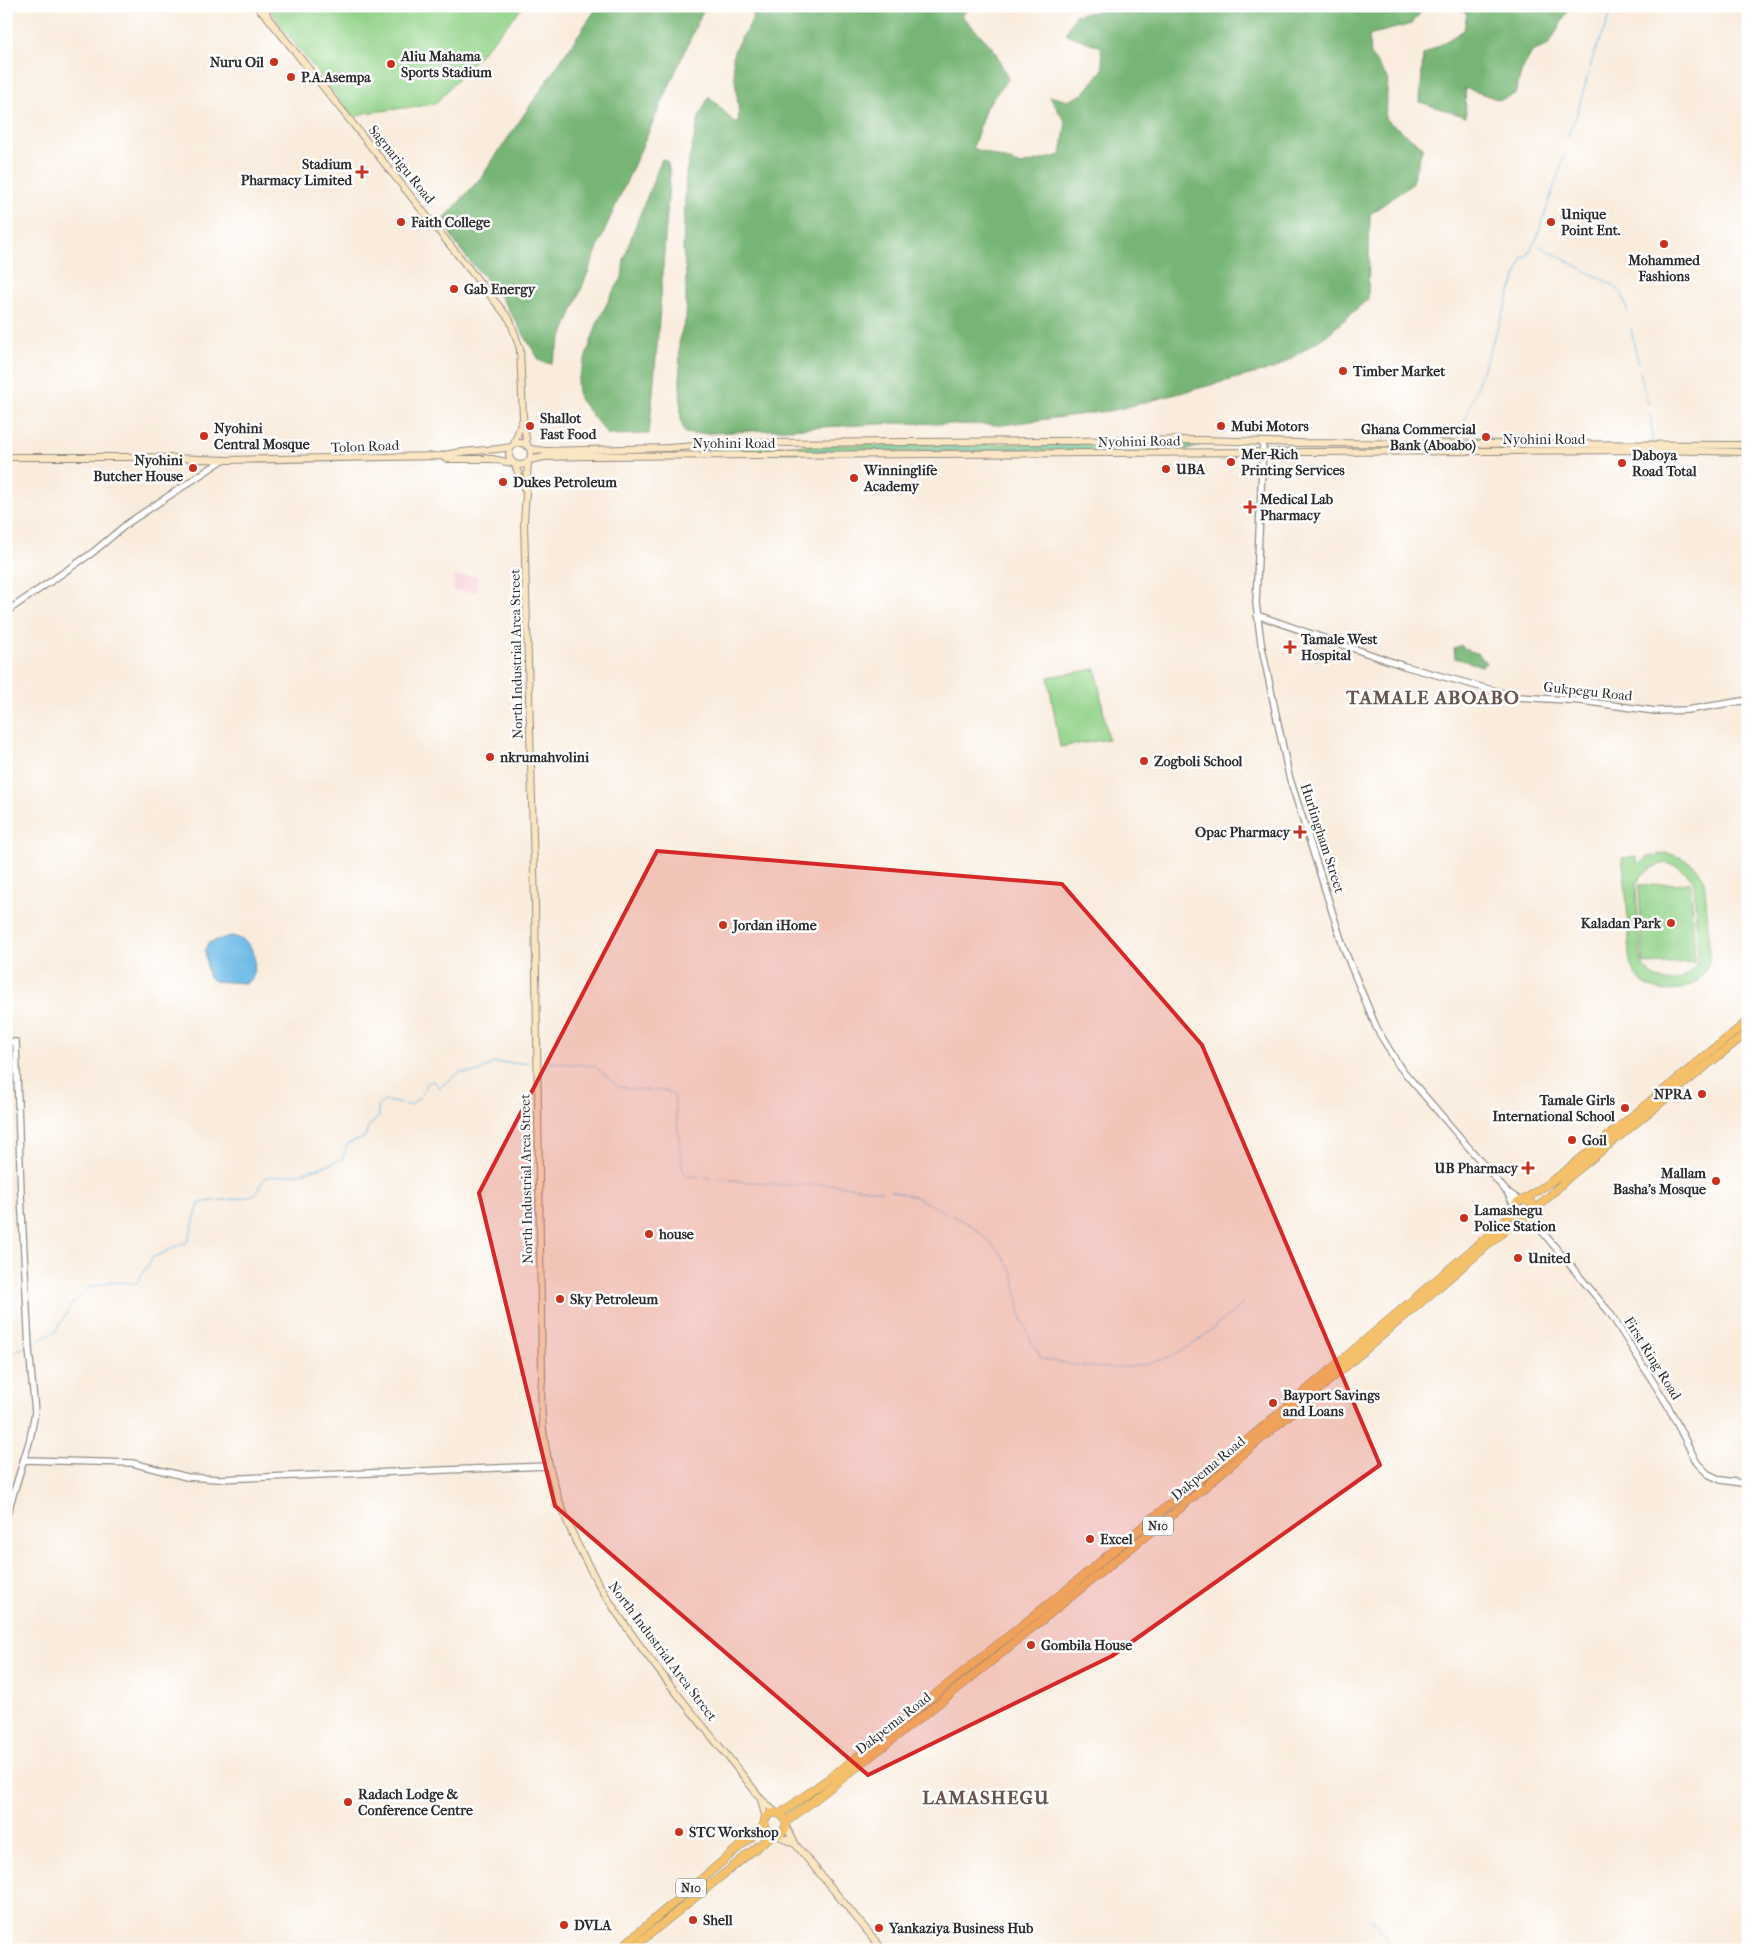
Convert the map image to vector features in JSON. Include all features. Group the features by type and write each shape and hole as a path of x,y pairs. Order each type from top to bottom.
{"highway":[{"name":"N10","path":"1514,1209 1523,1200 1557,1178 1748,1021"},
{"name":"N10","path":"1523,1219 1533,1213 1563,1182 1748,1032"},
{"path":"1523,1200 1530,1202 1533,1213"},
{"path":"1514,1209 1516,1216 1523,1219"},
{"name":"Dakpema Road","path":"778,1814 952,1682 1179,1497 1500,1226 1514,1209"},
{"name":"Dakpema Road","path":"786,1824 929,1712 1179,1509 1510,1226 1523,1219"},
{"name":"N10","path":"618,1950 765,1823 778,1814"},
{"path":"778,1814 786,1824"},
{"path":"765,1823 774,1835"},
{"name":"N10","path":"630,1950 774,1835 782,1832 786,1824"},
{"path":"651,1921 656,1928"}],"main road":[{"name":"Sagnarigu Road","path":"256,6 268,18 510,320 520,349 523,417 529,448"},
{"name":"Sagnarigu Road","path":"264,6 268,18"},
{"name":"Sagnarigu Road","path":"513,446 523,417"},
{"path":"1202,453 1208,447 1203,440"},
{"name":"Nyohini Road","path":"529,448 545,451 668,448 737,443 1203,440 1748,445"},
{"path":"521,443 529,448 529,461 522,466 492,459 448,459 441,456 513,446 521,443"},
{"path":"513,446 508,456 514,464"},
{"name":"Nyohini Road","path":"529,461 544,456 1653,450 1748,452"},
{"name":"Tolon Road","path":"6,457 140,457 222,460 441,456"},
{"name":"North Industrial Area Street","path":"529,461 526,492 535,904 542,1377 540,1410 548,1466 580,1552 610,1604 761,1799 778,1814"},
{"name":"North Industrial Area Street","path":"514,464 526,492"},
{"name":"North Industrial Area Street","path":"761,1799 765,1823"},
{"path":"786,1824 796,1845 883,1950"},
{"path":"774,1835 796,1845"}],"street":[{"name":"Hurlingham Street","path":"1262,442 1257,615 1269,684 1289,776 1344,949 1377,1029 1399,1066 1506,1190 1514,1209"},
{"path":"6,612 92,553 128,523 222,460"},
{"name":"Gukpegu Road","path":"1257,615 1404,666 1518,697 1582,701 1655,711 1687,710 1748,700"},
{"path":"6,1042 16,1042 28,1340 36,1412 24,1460 6,1518"},
{"name":"Hurlingham Street","path":"1506,1190 1523,1200"},
{"name":"First Ring Road","path":"1533,1213 1540,1229 1610,1313 1667,1404 1697,1463 1708,1474 1721,1480 1748,1484"},
{"name":"First Ring Road","path":"1523,1219 1540,1229"},
{"path":"24,1460 132,1462 187,1477 219,1479 548,1466"}],"highlighted area":[{"path":"657,851 1062,884 1202,1045 1380,1465 1112,1656 868,1775 555,1506 479,1193"}],"shaded area":[{"path":"454,576 477,576 477,592 453,591"}],"green space":[{"name":"Aliu Mahama Sports Stadium","path":"269,6 524,6 435,104 365,113 354,118 279,24"},
{"path":"598,6 705,6 607,225 551,364 540,361 496,291 452,238 445,218 482,176"},
{"path":"754,6 970,6 962,16 994,49 1008,79 986,107 973,148 1021,165 1061,155 1066,123 1049,96 1068,101 1083,94 1103,69 1101,47 1066,34 1075,15 1132,6 1425,6 1412,24 1369,35 1371,55 1388,79 1385,119 1423,147 1411,185 1370,214 1368,299 1327,335 1276,368 1115,410 1002,425 897,423 685,433 681,421 679,339 686,318 686,275 683,248 686,173 699,117 709,96 733,121 738,123 739,114 733,58 737,46 752,20"},
{"path":"1451,6 1570,6 1549,45 1532,52 1522,70 1515,94 1500,100 1465,88 1466,117 1420,102 1423,55 1464,30 1467,13"},
{"path":"662,159 667,161 670,173 649,434 608,435 579,399 577,383 597,324 611,295 622,278 624,260 633,232"},
{"path":"1190,443 1200,446 1189,449 1163,450 705,453 704,449 823,445"},
{"path":"1460,645 1471,652 1478,653 1486,663 1482,666 1455,658 1454,649"},
{"path":"1096,669 1108,739 1060,747 1048,677"},
{"path":"1666,853 1677,856 1696,867 1703,877 1708,918 1709,961 1700,978 1682,989 1672,991 1651,988 1635,975 1630,961 1622,858 1635,856 1638,864 1649,857","holes":["1666,863 1682,869 1694,882 1698,960 1686,976 1671,981 1655,977 1641,963 1636,885 1648,870"]},
{"path":"1691,883 1695,962 1643,964 1639,885"}],"water":[{"path":"231,936 245,941 254,957 252,978 246,983 214,981 208,976 205,950 208,943"}],"waterway":[{"path":"1567,137 1576,117 1594,54 1614,6"},
{"path":"1459,437 1523,257 1526,258 1536,240 1565,154"},
{"path":"1539,246 1613,285 1622,293 1628,312"},
{"path":"1631,329 1638,363"},
{"path":"1640,372 1648,404"},
{"path":"1650,414 1653,443"},
{"path":"705,451 1200,446"},
{"path":"548,1062 595,1066 617,1086 630,1089 667,1091 674,1096 682,1164 684,1174 688,1176 784,1185 830,1184 882,1191"},
{"path":"31,1345 56,1331 72,1304 90,1287 111,1282 137,1283 152,1258 188,1241 199,1204 238,1199 252,1195 257,1192 265,1177 305,1172 326,1166 343,1158 347,1144 365,1137 368,1127 379,1117 378,1106 384,1101 411,1105 422,1095 426,1083 433,1081 439,1088 460,1072 478,1072 492,1063 528,1063"},
{"path":"891,1191 915,1197 971,1225 1000,1252 1013,1273 1021,1316 1031,1341 1042,1359 1104,1368 1143,1365 1181,1351 1200,1339 1239,1308 1242,1302"},
{"path":"6,1353 27,1347"},
{"path":"1372,1919 1396,1950"}],"place":[{"name":"Nuru Oil","path":"274,62"},
{"name":"Aliu Mahama Sports Stadium","path":"391,64"},
{"name":"P.A.Asempa","path":"291,77"},
{"name":"Stadium Pharmacy Limited","path":"362,172"},
{"name":"Faith College","path":"401,222"},
{"name":"Unique Point Ent.","path":"1551,222"},
{"name":"Mohammed Fashions","path":"1664,244"},
{"name":"Gab Energy","path":"454,289"},
{"name":"Timber Market","path":"1343,371"},
{"name":"Shallot Fast Food","path":"530,426"},
{"name":"Mubi Motors","path":"1221,426"},
{"name":"Nyohini Central Mosque","path":"204,436"},
{"name":"Ghana Commercial Bank (Aboabo)","path":"1486,437"},
{"name":"Mer-Rich Printing Services","path":"1231,462"},
{"name":"Daboya Road Total","path":"1622,463"},
{"name":"Nyohini Butcher House","path":"193,468"},
{"name":"UBA","path":"1166,469"},
{"name":"Winninglife Academy","path":"854,478"},
{"name":"Dukes Petroleum","path":"503,482"},
{"name":"Medical Lab Pharmacy","path":"1250,507"},
{"name":"Tamale West Hospital","path":"1290,647"},
{"name":"nkrumahvolini","path":"490,757"},
{"name":"Zogboli School","path":"1144,761"},
{"name":"Opac Pharmacy","path":"1300,832"},
{"name":"Kaladan Park","path":"1671,923"},
{"name":"Jordan iHome","path":"723,925"},
{"name":"NPRA","path":"1702,1094"},
{"name":"Tamale Girls International School","path":"1625,1108"},
{"name":"Goil","path":"1572,1140"},
{"name":"UB Pharmacy","path":"1528,1168"},
{"name":"Mallam Basha's Mosque","path":"1716,1181"},
{"name":"Lamashegu Police Station","path":"1464,1218"},
{"name":"house","path":"649,1234"},
{"name":"United","path":"1518,1258"},
{"name":"Sky Petroleum","path":"560,1299"},
{"name":"Bayport Savings and Loans","path":"1273,1403"},
{"name":"Excel","path":"1090,1539"},
{"name":"Gombila House","path":"1031,1645"},
{"name":"Radach Lodge & Conference Centre","path":"348,1802"},
{"name":"STC Workshop","path":"679,1832"},
{"name":"Shell","path":"693,1920"},
{"name":"DVLA","path":"564,1925"},
{"name":"Yankaziya Business Hub","path":"879,1928"}],"district":[{"name":"TAMALE ABOABO","path":"1433,697"},
{"name":"LAMASHEGU","path":"986,1797"}]}
